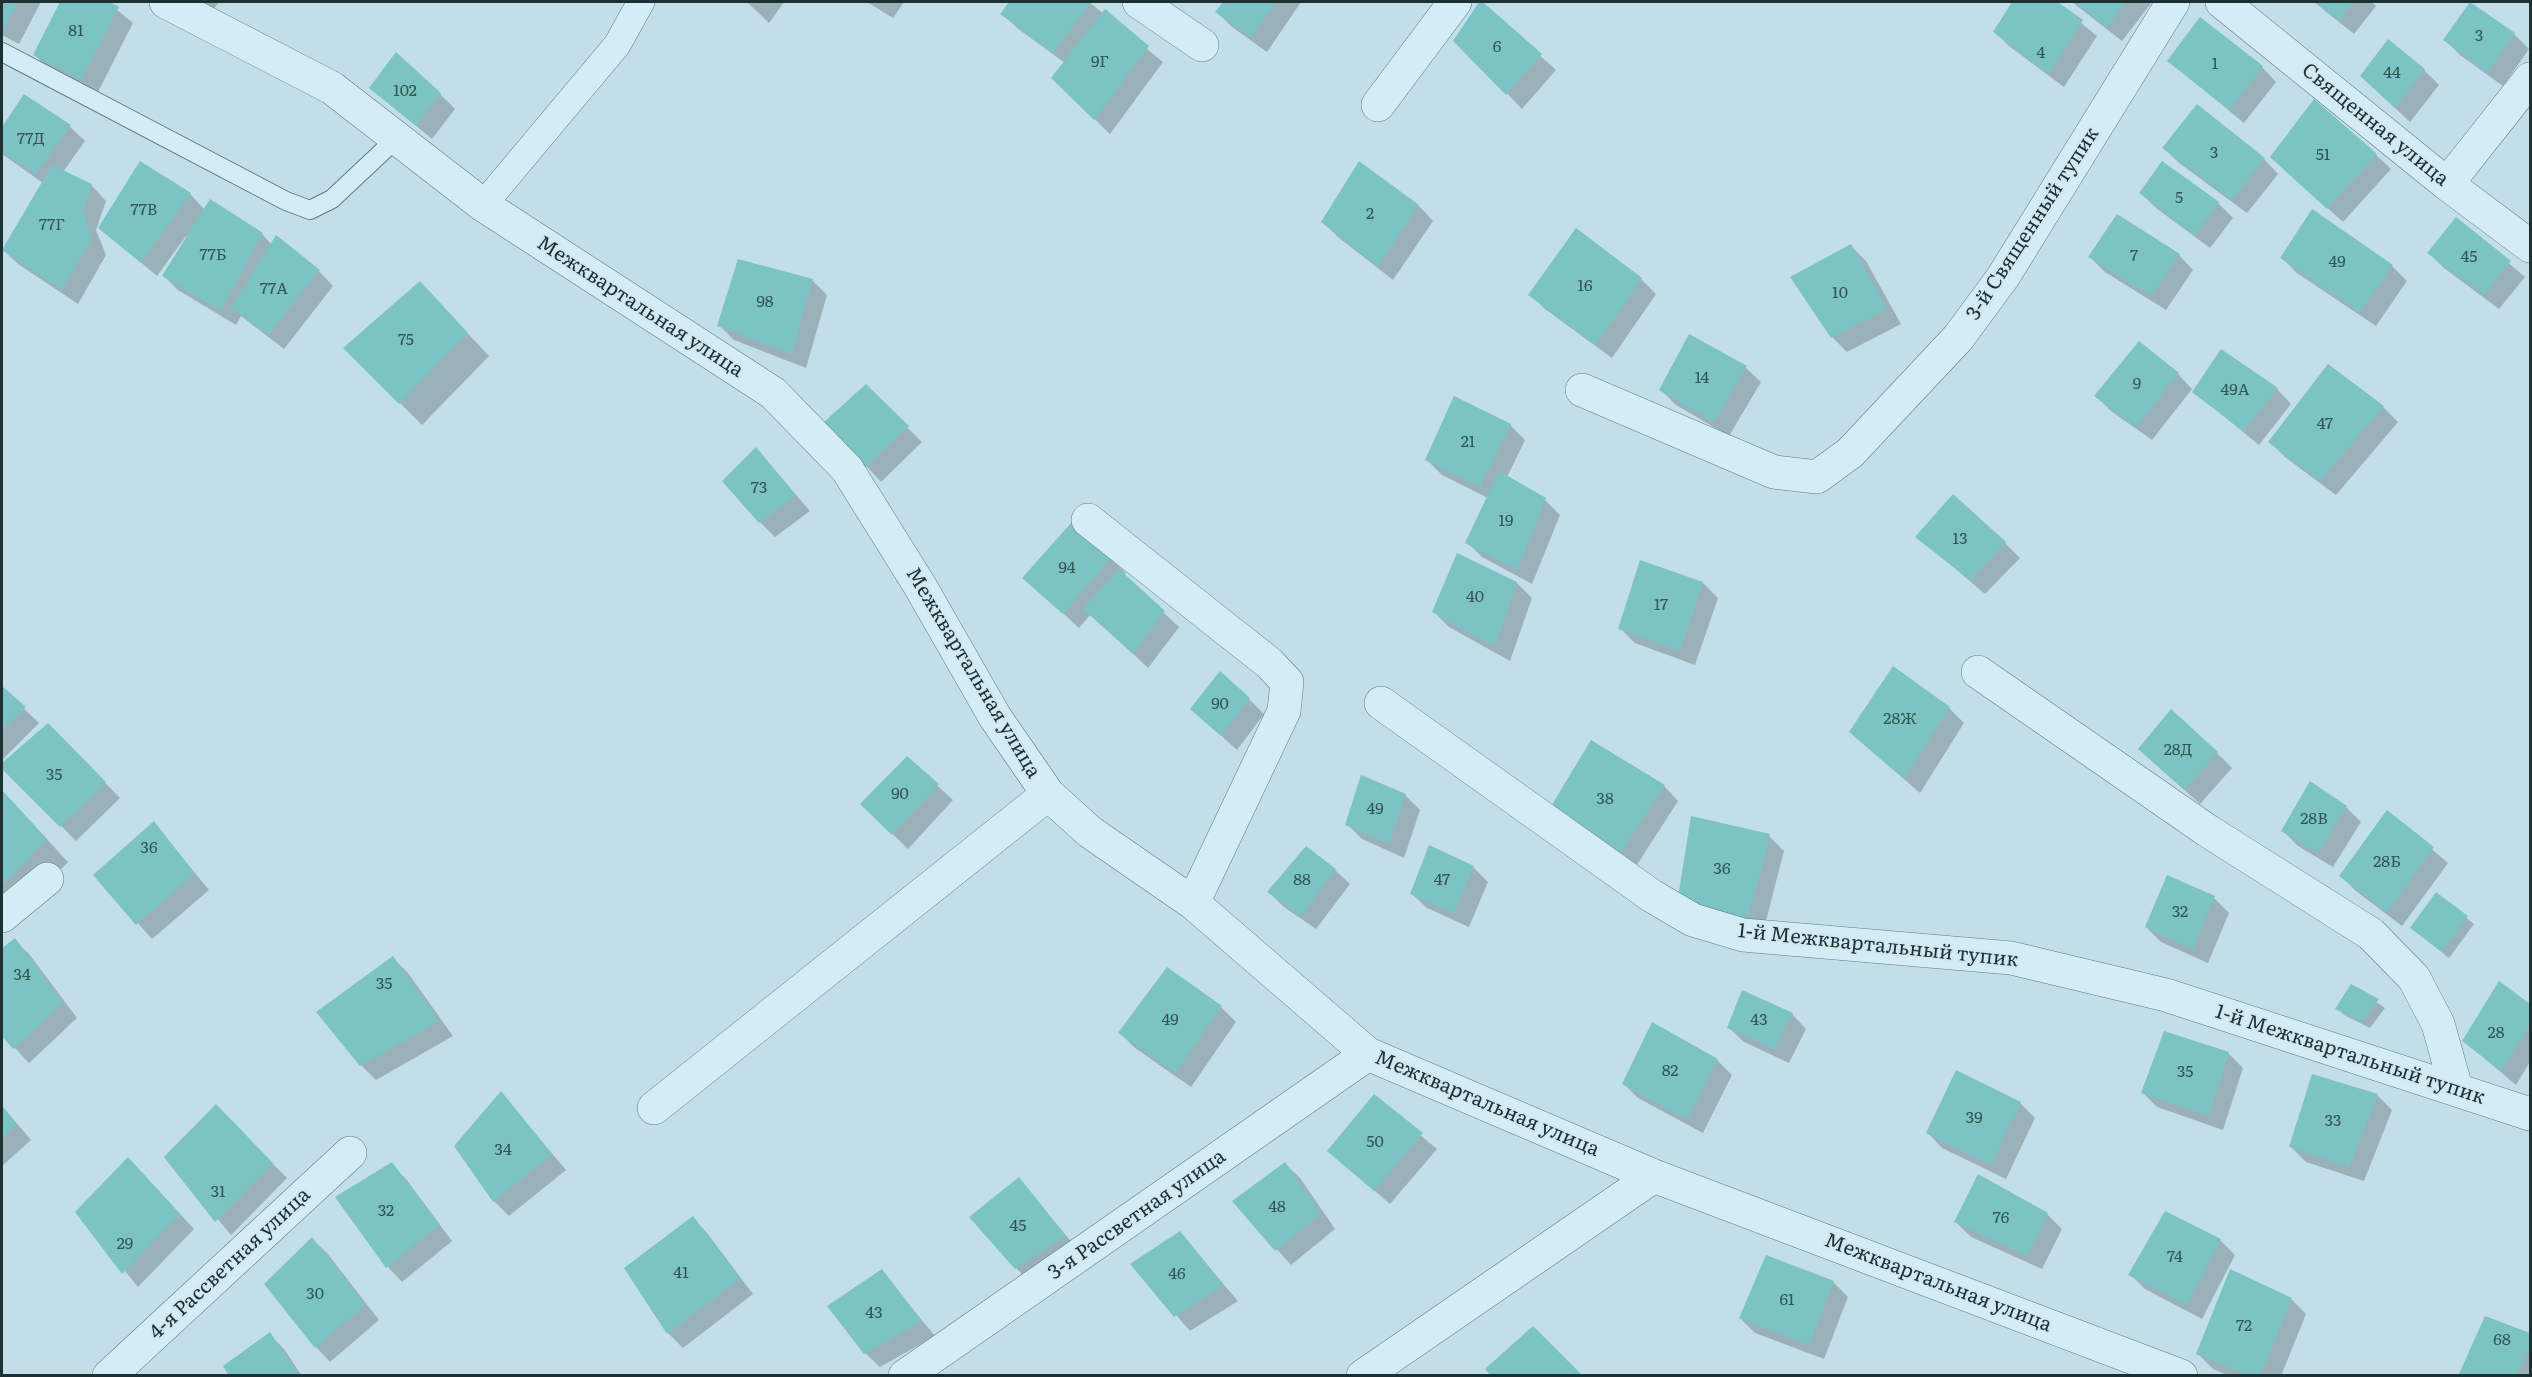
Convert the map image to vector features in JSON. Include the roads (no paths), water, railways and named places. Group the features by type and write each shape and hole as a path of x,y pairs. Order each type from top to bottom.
{"street":[{"name":"Межквартальная улица","path":"166,2 332,88 398,136 483,205 773,393 847,469 920,586 995,717 1048,794 1090,832 1193,903 1368,1054 1654,1176 2181,1376"},
{"path":"483,205 616,45 641,2"},
{"path":"1139,2 1202,45"},
{"path":"1378,105 1455,2"},
{"name":"3-й Священный тупик","path":"1582,390 1774,472 1816,477 1850,453 1958,338 2003,277 2173,2"},
{"name":"Священная улица","path":"2237,6 2447,184 2530,246"},
{"path":"2447,184 2530,79"},
{"path":"1088,520 1269,663 1287,682 1284,711 1193,903"},
{"path":"1978,672 2208,831 2371,934 2414,978 2438,1024 2456,1088"},
{"name":"1-й Межквартальный тупик","path":"1381,703 1652,896 1693,920 1743,935 2011,958 2166,995 2530,1114"},
{"path":"654,1108 1048,794"},
{"path":"2,916 47,879"},
{"name":"3-я Рассветная улица","path":"905,1376 1368,1054"},
{"name":"4-я Рассветная улица","path":"109,1376 350,1153"},
{"path":"1363,1376 1654,1176"}],"lane":[{"path":"2,52 286,201 310,210 332,199 398,136"}]}
